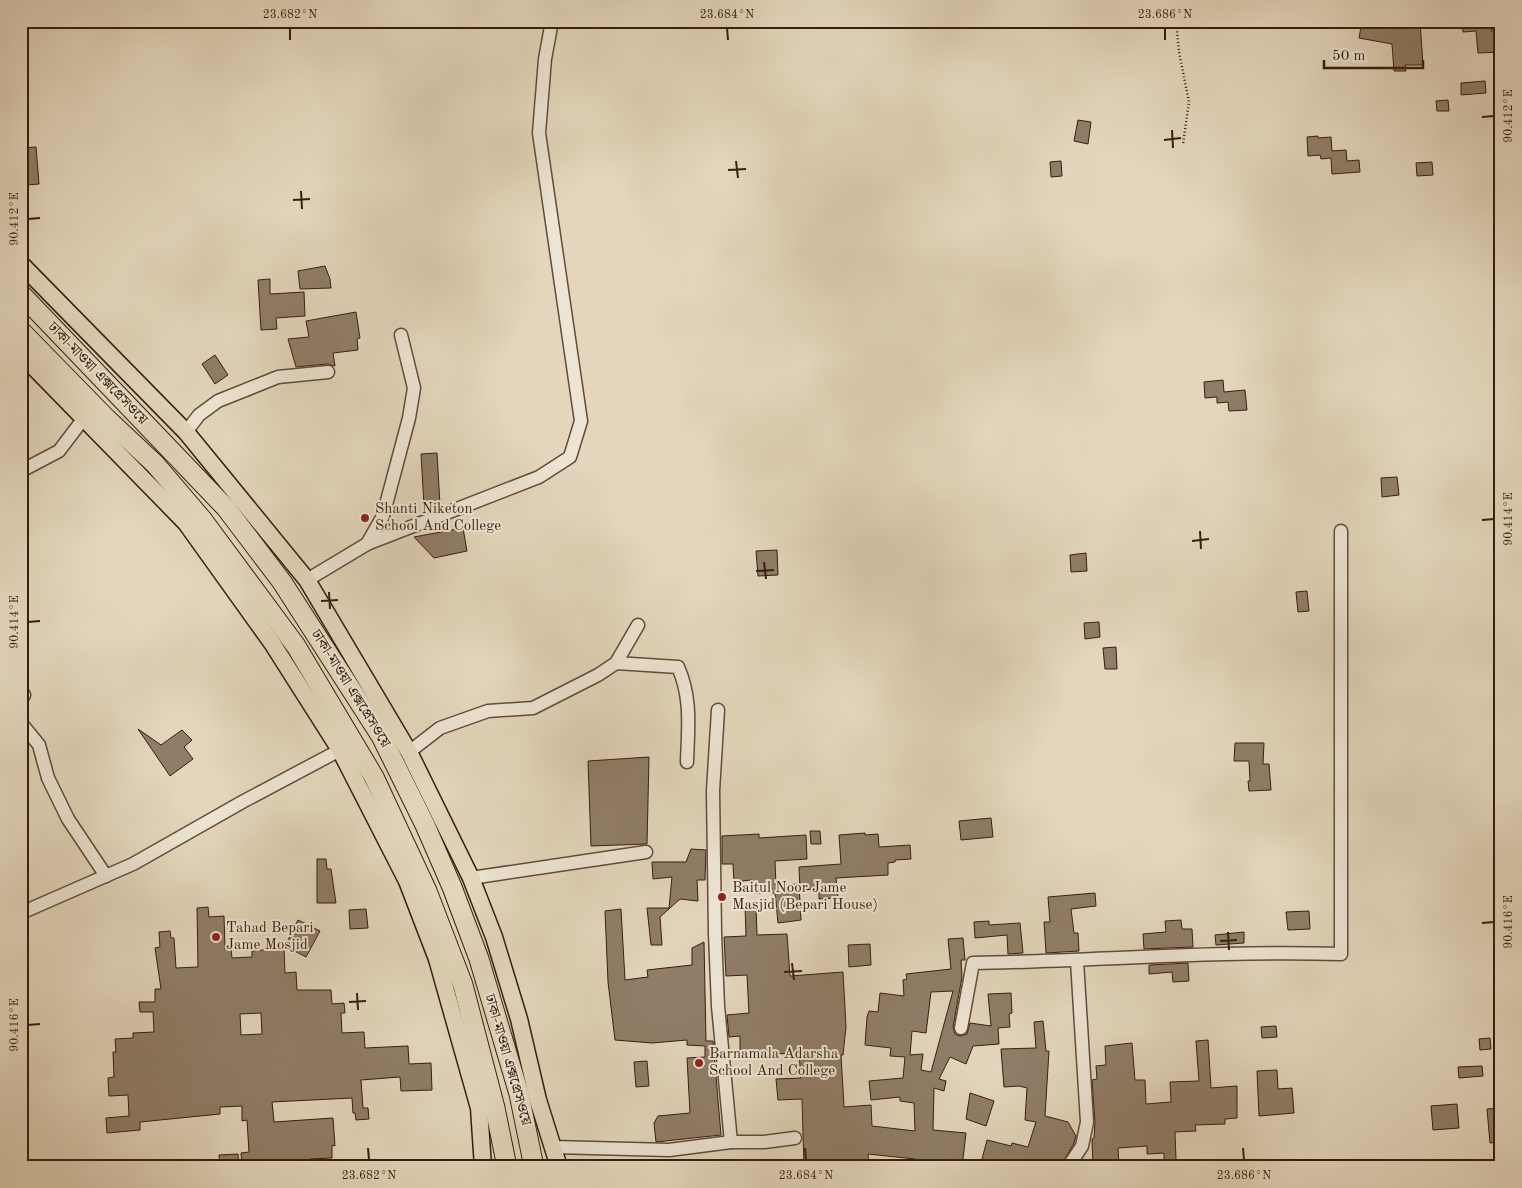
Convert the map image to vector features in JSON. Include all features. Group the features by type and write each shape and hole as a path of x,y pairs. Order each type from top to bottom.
{"highway":[{"name":"ঢাকা-মাওয়া এক্সপ্রেসওয়ে","path":"21,294 226,508 282,582 381,736 425,825 452,887 478,959 519,1094 534,1167"},
{"name":"ঢাকা-মাওয়া এক্সপ্রেসওয়ে","path":"21,330 107,419 155,464 202,519 296,646 374,777 427,891 463,986 495,1108 507,1167"}],"main road":[{"path":"21,264 186,432 307,580 409,752 471,878 494,937 519,1019 538,1100 559,1167"},
{"path":"21,354 186,523 272,643 340,750 407,881 437,959 479,1108 482,1167"}],"street":[{"path":"307,580 344,560 367,544 539,477 570,457 581,422 539,133 545,59 552,21"},
{"path":"367,544 383,516 409,418 414,388 401,335"},
{"path":"186,432 199,415 218,401 278,377 328,372"},
{"path":"21,471 59,451 84,418"},
{"path":"961,1028 973,963 1077,961 1176,955 1292,952 1341,954 1341,532"},
{"path":"409,752 440,728 488,711 533,708 598,676 616,663 638,625"},
{"path":"616,663 678,667 686,685 688,703 687,762"},
{"path":"21,691 24,696 21,701"},
{"path":"718,710 713,791 715,934 718,1006 732,1142"},
{"path":"21,723 39,745 48,778 68,818 106,876"},
{"path":"21,914 134,864 244,801 340,750"},
{"path":"471,878 646,852"},
{"path":"1068,1167 1082,1146 1087,1122 1077,961"},
{"path":"553,1147 669,1150 732,1142 764,1142 795,1138"}],"path":[{"path":"1176,21 1179,52 1189,102 1183,144"}],"building":[{"path":"1362,21 1420,21 1423,65 1405,65 1406,71 1394,71 1392,44 1359,38"},
{"path":"1462,21 1501,21 1501,29 1491,30 1492,32 1501,32 1501,52 1478,53 1476,31 1463,32"},
{"path":"1485,81 1486,93 1461,95 1461,83"},
{"path":"1448,100 1449,111 1437,111 1436,101"},
{"path":"1078,120 1091,122 1088,144 1074,141"},
{"path":"1318,136 1318,138 1331,137 1332,151 1346,150 1347,161 1359,160 1360,172 1332,174 1331,158 1321,159 1320,155 1308,156 1307,137"},
{"path":"36,147 39,184 26,185 23,148"},
{"path":"1061,161 1062,176 1051,177 1050,162"},
{"path":"1432,162 1433,175 1417,176 1416,163"},
{"path":"325,266 331,288 300,289 298,271"},
{"path":"270,279 270,294 304,292 305,316 276,318 277,329 261,330 258,280"},
{"path":"356,312 360,338 357,339 358,350 333,353 335,366 327,364 296,367 288,339 309,337 306,321"},
{"path":"215,355 228,375 215,384 202,364"},
{"path":"1223,380 1224,392 1245,390 1247,410 1229,411 1228,402 1217,403 1217,397 1205,398 1204,382"},
{"path":"437,453 440,505 424,506 421,454"},
{"path":"1397,477 1399,495 1382,497 1381,478"},
{"path":"463,528 467,551 434,558 414,537"},
{"path":"777,550 778,575 758,576 756,551"},
{"path":"1086,553 1087,571 1071,572 1070,555"},
{"path":"1307,591 1309,611 1298,612 1296,592"},
{"path":"1099,622 1100,637 1085,639 1084,623"},
{"path":"1116,647 1117,669 1105,669 1103,648"},
{"path":"138,729 161,745 182,730 192,740 184,747 193,759 170,776"},
{"path":"1235,743 1264,743 1263,764 1269,764 1271,790 1249,791 1249,761 1234,761"},
{"path":"649,757 647,844 591,846 588,761"},
{"path":"991,818 993,837 961,840 959,821"},
{"path":"810,831 820,831 821,844 811,844"},
{"path":"865,833 865,835 878,834 879,847 910,845 911,859 895,860 895,862 888,863 888,875 836,878 838,898 819,899 819,889 800,890 799,867 841,864 839,835"},
{"path":"759,834 759,838 806,835 807,859 775,861 776,885 799,884 801,920 778,923 775,893 751,893 751,880 734,882 733,864 722,864 722,836"},
{"path":"691,849 706,850 705,880 697,880 698,901 680,899 660,917 662,945 651,945 647,908 669,908 672,877 653,879 652,862 686,862"},
{"path":"317,859 326,859 327,869 331,869 336,903 317,903"},
{"path":"1095,893 1096,906 1071,909 1074,933 1078,933 1079,951 1046,953 1044,922 1050,922 1048,897"},
{"path":"756,904 757,935 787,934 790,976 843,972 846,1027 843,1055 841,1055 844,1107 871,1105 872,1126 915,1131 914,1103 900,1101 900,1097 871,1100 869,1081 903,1078 905,1057 890,1056 891,1048 865,1045 867,1017 869,1011 878,1012 880,993 904,996 903,980 907,979 906,974 951,969 948,939 963,938 965,960 961,960 962,977 953,1027 955,1034 960,1036 967,1034 970,1023 991,1026 988,994 1011,993 1012,1013 1009,1014 1010,1027 998,1028 999,1044 973,1046 966,1064 950,1057 939,1079 946,1081 944,1091 934,1088 933,1130 966,1133 962,1167 914,1167 915,1159 868,1154 869,1167 804,1167 802,1099 778,1100 776,1079 801,1078 799,1054 740,1053 740,1036 729,1037 727,1015 749,1013 747,975 726,976 724,937 746,936 745,905","holes":["953,991 931,1072 921,1070 923,1054 910,1055 912,1031 926,1033 931,992"]},
{"path":"208,907 209,917 224,916 225,949 231,949 232,958 252,957 252,951 284,948 285,973 296,972 297,990 331,990 332,1004 344,1003 345,1013 341,1013 342,1033 364,1032 365,1048 408,1046 409,1064 431,1063 432,1090 401,1091 400,1077 361,1080 363,1108 368,1108 369,1119 356,1120 355,1113 353,1113 352,1098 272,1102 274,1122 333,1118 335,1146 332,1145 332,1158 310,1159 310,1167 264,1167 264,1162 242,1163 241,1153 249,1152 247,1120 242,1121 242,1106 220,1107 220,1114 140,1122 140,1130 107,1133 106,1118 129,1116 128,1095 109,1096 108,1078 114,1077 113,1052 116,1052 115,1039 133,1038 133,1033 154,1032 153,1012 140,1012 139,1002 155,1002 155,989 161,989 155,948 160,947 159,932 170,931 171,938 174,938 176,968 198,967 197,908","holes":["261,1013 262,1034 241,1035 240,1014"]},
{"path":"366,909 368,928 350,929 349,910"},
{"path":"621,909 625,980 648,977 647,970 692,965 692,948 704,942 706,1041 713,1041 721,1135 656,1142 654,1123 658,1116 690,1113 687,1058 705,1057 705,1046 687,1045 687,1040 652,1043 615,1040 608,982 605,911"},
{"path":"1309,911 1310,929 1288,930 1286,912"},
{"path":"298,920 320,931 306,957 285,946"},
{"path":"1181,920 1182,929 1192,929 1193,947 1144,949 1143,934 1166,932 1165,921"},
{"path":"989,921 989,925 1020,923 1023,953 1008,954 1007,935 975,938 974,922"},
{"path":"1244,932 1244,943 1216,945 1215,935"},
{"path":"870,944 871,965 849,967 848,945"},
{"path":"1188,963 1189,981 1173,982 1172,972 1149,974 1149,965"},
{"path":"1043,1021 1046,1051 1049,1051 1045,1116 1068,1122 1076,1136 1074,1143 1060,1167 980,1167 987,1140 1011,1146 1012,1143 1028,1147 1036,1122 1025,1120 1027,1088 1019,1086 1004,1087 1001,1049 1036,1048 1034,1022"},
{"path":"1276,1026 1277,1037 1262,1038 1261,1027"},
{"path":"1490,1038 1491,1049 1480,1050 1479,1039"},
{"path":"1208,1040 1211,1088 1237,1086 1237,1118 1225,1119 1225,1124 1195,1125 1196,1131 1175,1132 1176,1160 1164,1161 1164,1153 1147,1154 1147,1146 1118,1148 1119,1166 1093,1167 1092,1139 1094,1138 1095,1122 1092,1080 1097,1079 1096,1066 1106,1065 1105,1046 1132,1043 1135,1080 1145,1080 1146,1104 1171,1102 1170,1082 1199,1081 1196,1041"},
{"path":"647,1061 649,1086 636,1087 634,1062"},
{"path":"1482,1066 1483,1076 1459,1078 1458,1067"},
{"path":"1277,1070 1278,1089 1292,1088 1294,1113 1259,1116 1257,1071"},
{"path":"970,1093 994,1101 986,1126 966,1119"},
{"path":"1457,1104 1459,1128 1433,1130 1431,1106"},
{"path":"1501,1108 1501,1142 1490,1143 1487,1109"},
{"path":"238,1154 239,1167 220,1167 219,1155"}],"place":[{"name":"Shanti Niketon School And College","path":"365,518"},
{"name":"Baitul Noor Jame Masjid (Bepari House)","path":"722,897"},
{"name":"Tahad Bepari Jame Mosjid","path":"216,937"},
{"name":"Barnamala Adarsha School And College","path":"699,1063"}]}
